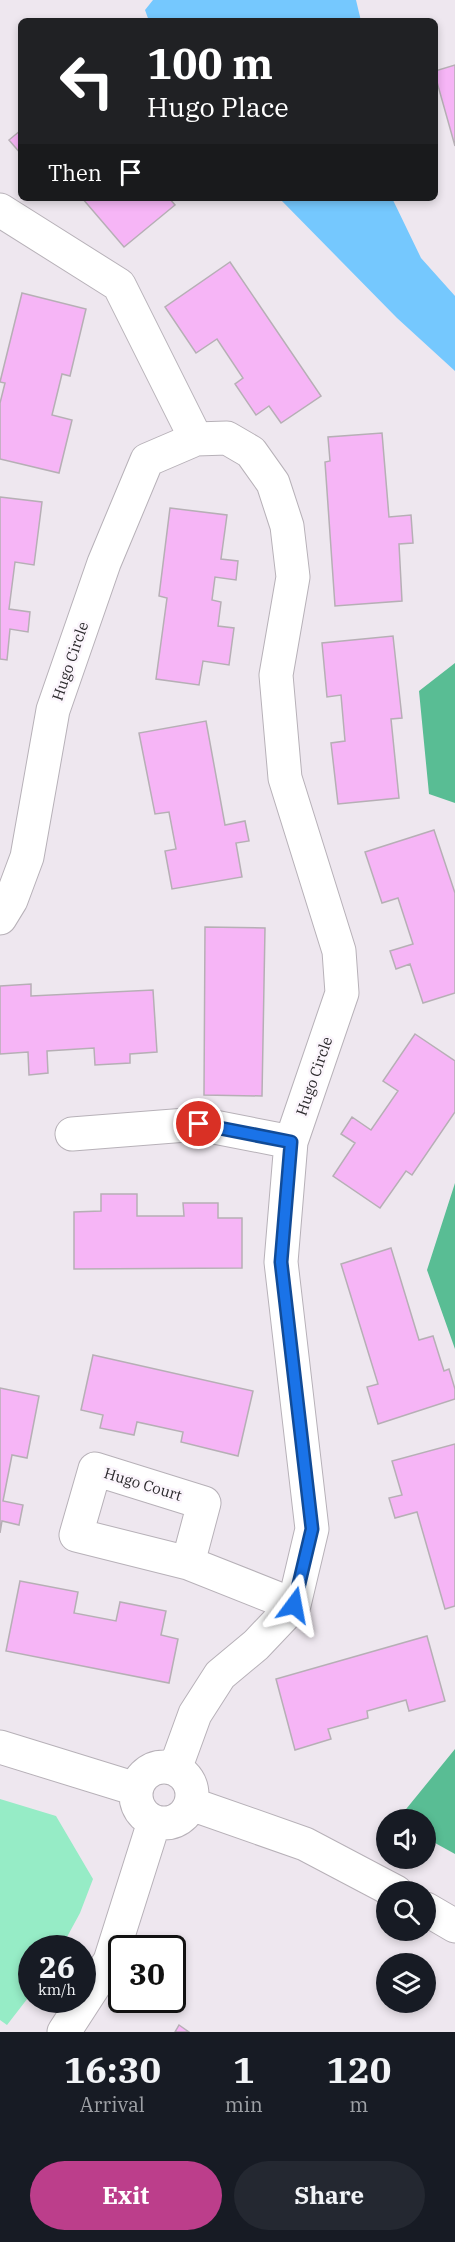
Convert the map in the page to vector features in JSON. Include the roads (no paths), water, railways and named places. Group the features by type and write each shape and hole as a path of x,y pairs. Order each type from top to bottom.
{"street":[{"path":"0,210 119,285 196,439"},
{"name":"Hugo Circle","path":"0,918 11,900 27,857 53,710 104,563 147,460 196,439 227,438 251,453 273,483 287,526 292,577 276,675 279,733 285,778 339,951 342,993 291,1142 281,1262 312,1529 294,1605"},
{"path":"72,1134 199,1124 291,1142"},
{"path":"175,1769 195,1714 220,1675 256,1645 294,1605 189,1563"},
{"path":"0,1747 136,1789"},
{"path":"156,1767 175,1769 188,1779 193,1796 191,1804 180,1819 163,1824 154,1822 141,1812 137,1805 136,1789 140,1779 156,1767"},
{"path":"191,1804 304,1844 376,1882"},
{"path":"64,2032 110,1961 154,1822"},
{"path":"436,1915 455,1926"}],"water":[{"path":"153,0 356,0 360,18 148,18 145,10"},
{"path":"282,201 393,201 421,258 455,296 455,371 397,318"}]}
